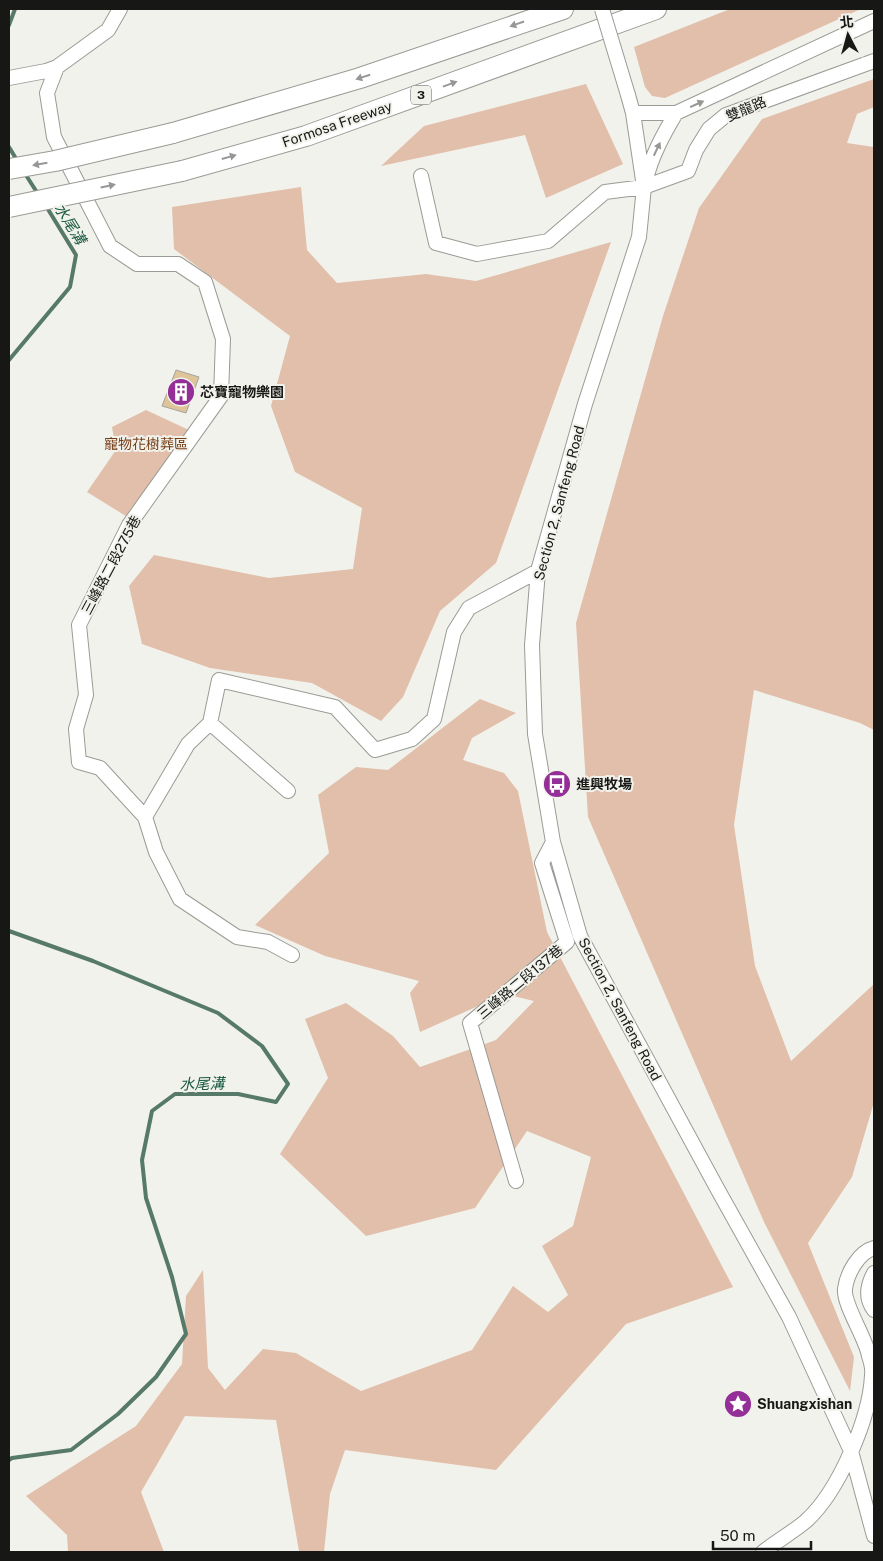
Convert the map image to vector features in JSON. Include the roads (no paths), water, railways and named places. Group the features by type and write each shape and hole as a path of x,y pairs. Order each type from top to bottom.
{"highway":[{"path":"9,169 55,161 173,133 360,78 563,9"},
{"name":"Formosa Freeway","path":"9,207 182,170 306,136 656,9"}],"street":[{"path":"9,78 51,69 108,30 120,9"},
{"name":"Section 2, Sanfeng Road","path":"602,9 633,113 644,187 639,237 585,404 538,571 532,645 535,734 553,842 580,936 790,1318 850,1451 874,1536"},
{"path":"633,113 676,113 874,21"},
{"name":"雙龍路","path":"421,176 436,243 477,254 548,241 605,192 644,187 688,171 696,150 709,129 726,115 874,61"},
{"name":"三峰路二段275巷","path":"51,69 47,93 54,137 110,246 137,264 178,264 205,282 223,339 221,396 130,525 79,625 86,695 76,729 79,762 100,768 145,817"},
{"path":"644,187 650,162 676,113"},
{"path":"292,955 268,942 237,937 180,898 156,852 145,817 188,744 210,724 219,680 335,707 375,750 412,739 434,719 454,632 469,608 538,571"},
{"path":"210,724 288,791"},
{"name":"三峰路二段137巷","path":"516,1180 470,1023 568,942 542,863 553,842"},
{"path":"763,1552 806,1521 835,1485 866,1412 872,1374 869,1352 845,1290 850,1268 870,1249 874,1248"},
{"path":"874,1272 869,1283 868,1301 874,1310"}],"waterway":[{"name":"水尾溝","path":"9,25 15,9"},
{"name":"水尾溝","path":"9,147 18,162"},
{"name":"水尾溝","path":"24,172 38,194"},
{"name":"水尾溝","path":"9,360 70,287 76,255 46,206"},
{"name":"水尾溝","path":"9,931 93,961 218,1013 262,1046 288,1084 276,1102 238,1094 175,1094 152,1111 142,1160 146,1198 172,1277 186,1334 156,1377 118,1414 71,1450 9,1460"}],"place":[{"name":"芯寶寵物樂園","path":"181,392"},
{"name":"進興牧場","path":"557,784"},
{"name":"Shuangxishan","path":"738,1404"}],"park label":[{"name":"寵物花樹葬區","path":"146,444"}]}
